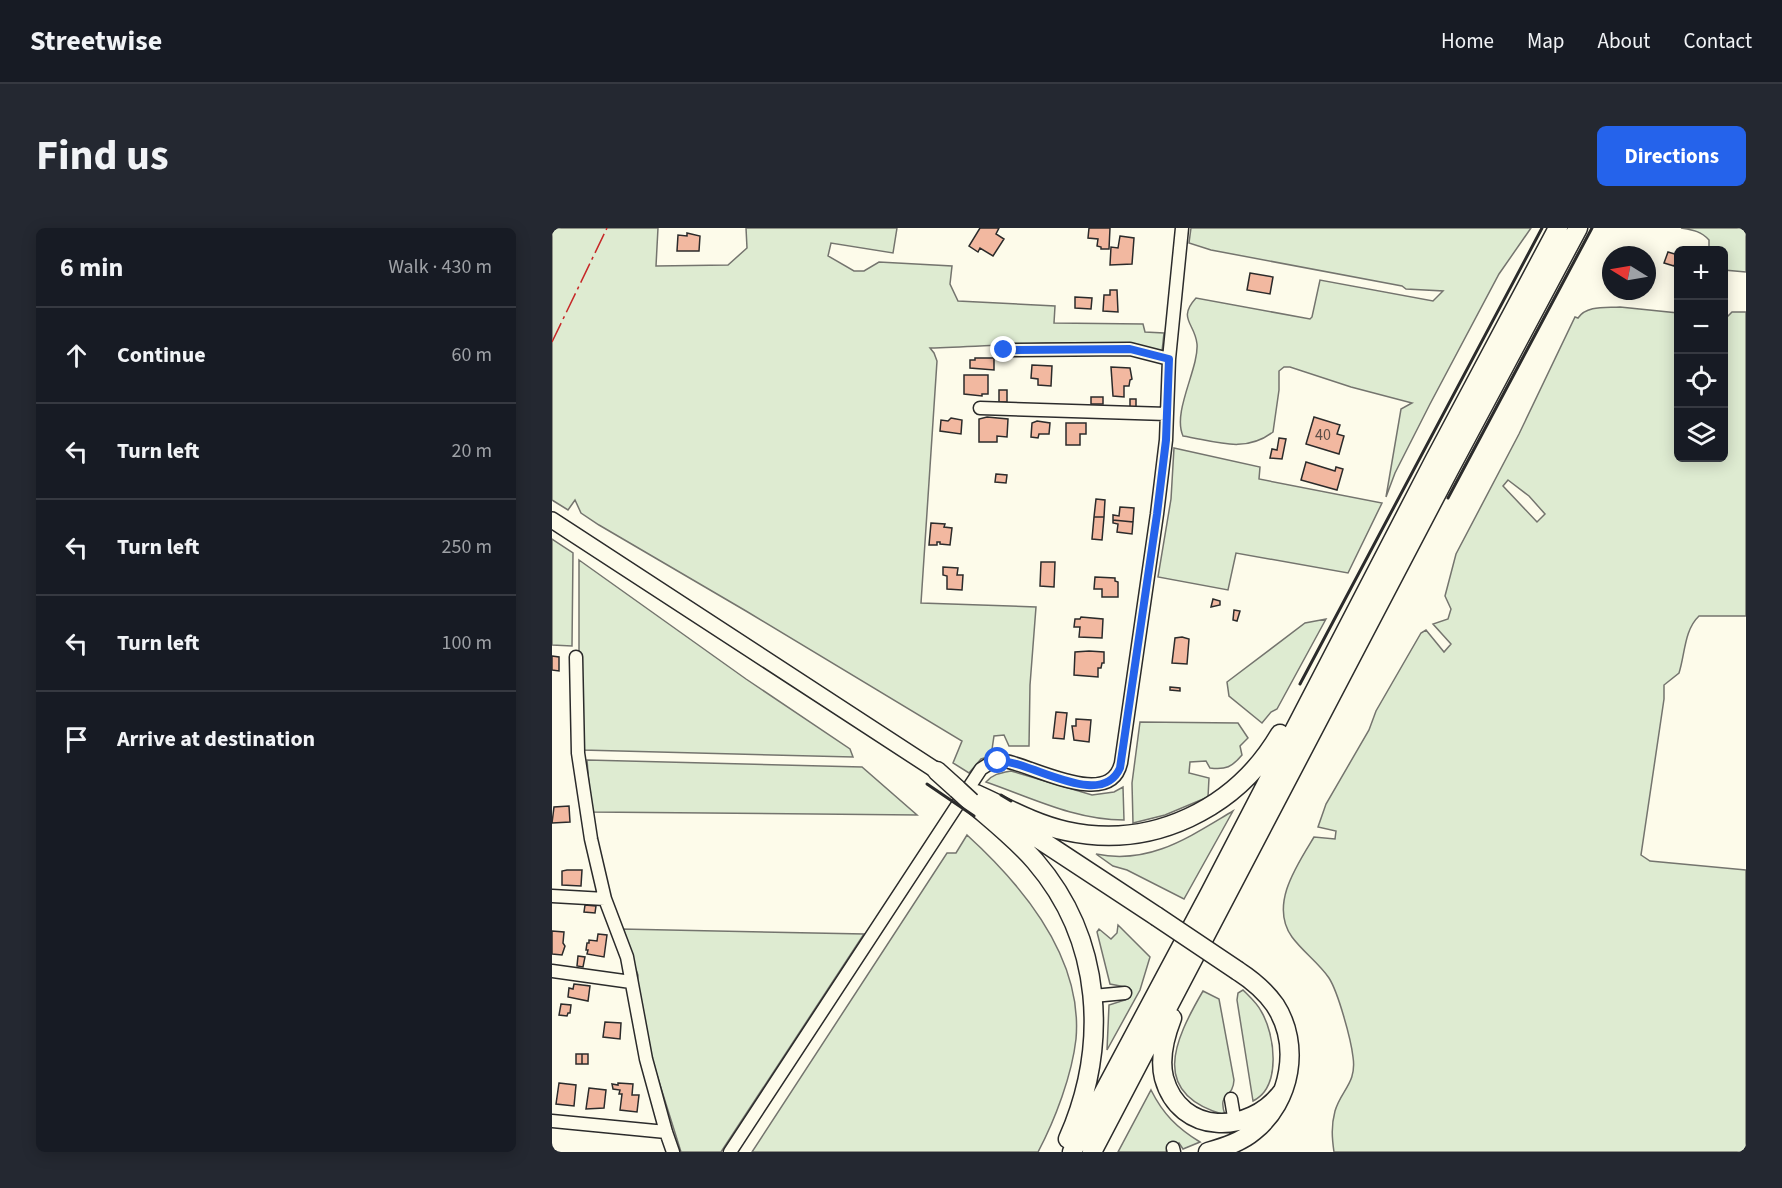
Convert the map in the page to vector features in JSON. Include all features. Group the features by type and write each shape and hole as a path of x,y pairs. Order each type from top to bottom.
{"highway":[{"path":"1072,1152 1558,228"},
{"path":"1092,1152 1578,228"},
{"path":"974,798 1041,823 1077,833 1130,835 1175,824 1216,804 1244,782 1274,745 1303,691 1324,672"},
{"path":"937,771 958,788 1250,979 1268,997 1287,1034 1289,1069 1282,1092 1271,1113 1254,1131 1233,1144 1208,1152"},
{"path":"974,798 1024,849 1055,889 1071,918 1083,947 1093,996 1094,1041 1088,1084 1062,1152"},
{"path":"1196,955 1190,984 1173,1014 1166,1036 1162,1061 1165,1079 1172,1095 1192,1114 1209,1122 1235,1122 1246,1120 1263,1112 1282,1092"}],"main road":[{"path":"552,520 937,771"}],"street":[{"path":"730,1152 981,770 992,762 1005,761 1091,786 1107,783 1118,773 1157,514 1182,228"},
{"path":"1004,350 1130,349 1169,359"},
{"path":"980,408 1167,414"},
{"path":"576,657 578,753 591,839 605,899 627,957 646,1059 666,1132 674,1152"},
{"path":"552,896 605,899"},
{"path":"552,971 631,982"},
{"path":"1093,996 1125,993"},
{"path":"1231,1099 1235,1122"},
{"path":"552,1121 666,1132"}],"green space":[{"path":"552,228 658,228 656,266 728,265 747,248 746,228 897,228 893,253 831,243 828,256 854,271 864,271 879,262 952,266 950,284 958,301 1055,306 1054,323 1143,324 1145,332 1164,333 1162,351 1134,346 1076,343 930,348 937,361 921,603 1036,607 1030,685 1029,746 1009,746 1004,735 994,736 991,756 981,759 969,773 953,763 962,741 599,525 581,513 575,500 568,510 552,500"},
{"path":"1191,228 1531,228 1499,274 1395,473 1386,497 1401,409 1412,403 1284,367 1279,371 1279,390 1273,432 1251,443 1240,444 1218,443 1183,436 1181,415 1183,403 1197,354 1196,337 1187,316 1188,311 1196,298 1310,319 1320,280 1433,301 1443,291 1406,289 1402,286 1211,250 1189,243"},
{"path":"1681,228 1746,228 1746,272 1728,270 1728,246 1709,246 1709,240 1697,231"},
{"path":"1603,307 1674,313 1674,462 1728,462 1728,316 1732,312 1746,312 1746,616 1699,616 1690,628 1679,673 1664,685 1664,699 1641,855 1650,861 1746,870 1746,1152 1334,1152 1332,1132 1334,1116 1353,1073 1352,1049 1333,985 1321,967 1292,937 1286,925 1283,912 1288,886 1314,837 1335,839 1336,831 1318,827 1326,804 1421,633 1426,630 1444,652 1451,644 1433,624 1448,619 1451,609 1445,596 1456,554 1519,434 1575,317 1578,318 1586,311","holes":["1508,480 1529,496 1545,514 1537,522 1503,486"]},
{"path":"1174,448 1260,467 1259,479 1382,503 1348,573 1236,553 1228,590 1158,577 1171,499"},
{"path":"552,539 573,553 572,646 552,645"},
{"path":"579,560 746,679 850,749 853,757 582,750 579,689"},
{"path":"1326,619 1277,709 1271,712 1262,723 1229,696 1227,682 1305,623"},
{"path":"1140,722 1238,723 1248,738 1240,746 1242,755 1228,767 1210,768 1206,761 1190,762 1189,773 1209,778 1208,797 1165,815 1133,823 1132,783"},
{"path":"587,760 862,767 917,815 591,812"},
{"path":"1011,771 1092,795 1114,792 1123,787 1124,820 1071,812 986,782 1000,773"},
{"path":"1233,811 1184,899 1127,870 1113,866 1096,854 1134,856 1151,852 1185,839"},
{"path":"967,835 1009,877 1028,901 1059,952 1070,980 1076,1009 1074,1053 1062,1097 1038,1152 752,1152 947,853 956,853"},
{"path":"1118,925 1150,957 1140,990 1107,1050 1109,1005 1125,1000 1126,987 1110,984 1097,932 1099,929 1111,939 1117,933"},
{"path":"621,929 864,934 721,1152 681,1152 646,1040 637,987 638,975"},
{"path":"1243,990 1261,1011 1270,1033 1272,1046 1272,1072 1268,1084 1262,1094 1253,1101 1237,1000 1238,993"},
{"path":"1203,991 1219,999 1234,1080 1231,1091 1223,1102 1225,1115 1201,1106 1185,1094 1177,1080 1175,1064 1177,1047"},
{"path":"1151,1090 1171,1120 1200,1142 1183,1149 1179,1143 1167,1148 1166,1152 1118,1152"}],"building":[{"path":"980,228 999,228 996,234 1004,239 993,256 980,248 978,252 969,246"},
{"path":"1089,228 1110,228 1109,249 1101,249 1097,246 1098,239 1088,238"},
{"path":"687,233 700,236 699,251 677,251 678,235 687,236"},
{"path":"1120,236 1134,238 1132,264 1110,265 1111,247 1118,248"},
{"path":"1668,252 1674,254 1674,266 1664,263"},
{"path":"1250,273 1273,277 1270,294 1247,290"},
{"path":"1110,290 1117,290 1118,312 1103,311 1104,295 1110,295"},
{"path":"1075,297 1092,298 1091,309 1075,308"},
{"path":"975,358 994,358 994,370 970,368 970,360 975,360"},
{"path":"1032,365 1052,366 1051,386 1038,385 1038,379 1031,378"},
{"path":"1111,367 1130,368 1132,379 1129,386 1124,386 1124,397 1113,396"},
{"path":"964,375 988,375 988,394 982,394 982,396 964,394"},
{"path":"999,390 1007,390 1007,402 999,402"},
{"path":"1091,397 1103,397 1103,404 1091,404"},
{"path":"1130,399 1136,399 1136,407 1130,407"},
{"path":"987,417 1008,419 1007,437 997,436 997,442 979,442 979,419"},
{"path":"1314,417 1340,425 1337,434 1344,436 1339,454 1306,444"},
{"path":"951,418 962,420 961,434 940,431 941,420 948,421"},
{"path":"1037,421 1050,423 1049,434 1039,434 1038,438 1031,437 1032,423"},
{"path":"1066,423 1086,423 1086,434 1080,434 1080,445 1066,445"},
{"path":"1279,438 1286,439 1282,459 1270,458 1272,449 1277,450"},
{"path":"1306,462 1335,471 1336,467 1343,469 1337,490 1301,480"},
{"path":"996,474 1007,475 1006,483 995,482"},
{"path":"1096,499 1105,500 1104,517 1094,517"},
{"path":"1120,507 1134,508 1133,522 1113,520 1113,515 1119,516"},
{"path":"1094,517 1104,517 1102,540 1092,539"},
{"path":"1113,520 1133,522 1132,534 1117,532 1118,524 1113,523"},
{"path":"931,523 945,524 944,527 952,528 950,545 937,542 937,545 929,545"},
{"path":"1041,562 1055,562 1054,587 1040,586"},
{"path":"943,567 958,568 957,575 963,575 962,590 947,589 947,576 943,575"},
{"path":"1095,577 1115,578 1118,582 1118,597 1102,597 1102,589 1094,589"},
{"path":"1213,599 1220,601 1220,605 1211,607"},
{"path":"1234,610 1240,611 1237,621 1233,620"},
{"path":"1081,617 1103,619 1102,638 1079,637 1080,627 1074,627 1075,619"},
{"path":"1175,638 1189,639 1187,664 1172,663"},
{"path":"1075,652 1104,652 1104,663 1101,668 1098,668 1098,677 1074,675"},
{"path":"552,656 559,657 559,671 552,670"},
{"path":"1170,687 1180,688 1180,691 1170,690"},
{"path":"1056,712 1067,713 1064,739 1053,738"},
{"path":"1076,719 1091,720 1089,742 1074,740 1072,726 1076,726"},
{"path":"569,806 570,822 552,823 554,807"},
{"path":"582,870 581,886 562,885 562,871"},
{"path":"585,905 596,906 595,913 584,912"},
{"path":"552,931 564,932 565,946 562,955 552,954"},
{"path":"598,934 607,935 604,957 587,954 587,943 589,940 597,941"},
{"path":"578,956 585,957 583,967 577,966"},
{"path":"574,984 590,986 588,1001 568,997 569,988 573,989"},
{"path":"561,1004 571,1005 567,1016 559,1015"},
{"path":"605,1022 621,1023 620,1039 603,1037"},
{"path":"576,1054 582,1054 582,1064 576,1064"},
{"path":"582,1054 588,1054 588,1064 582,1064"},
{"path":"559,1083 576,1085 574,1106 556,1104"},
{"path":"618,1083 633,1084 632,1095 639,1095 637,1112 620,1110 622,1094 619,1094 620,1090 613,1089 612,1084 618,1085"},
{"path":"589,1088 606,1090 604,1108 586,1109"}],"wall":[{"path":"1300,684 1542,228"},
{"path":"1448,498 1592,228"},
{"path":"927,784 974,816"},
{"path":"1001,795 1011,801"}],"power":[{"path":"552,342 607,228"}],"route":[{"path":"998,761 1011,762 1091,786 1107,783 1118,773 1157,514 1166,440 1169,359 1130,349 1004,350"}]}
